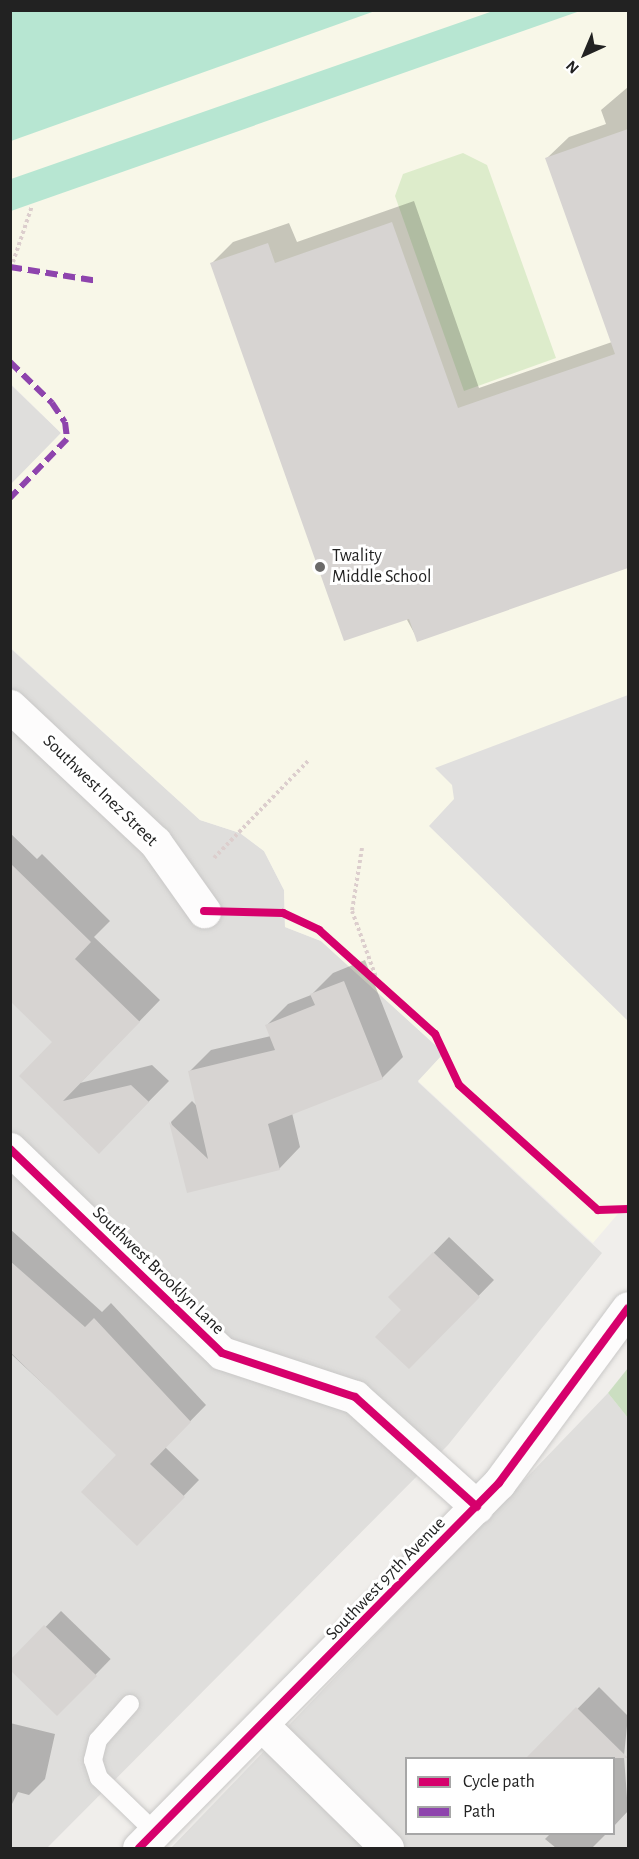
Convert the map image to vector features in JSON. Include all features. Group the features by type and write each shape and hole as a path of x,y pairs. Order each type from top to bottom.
{"street":[{"name":"Southwest Inez Street","path":"10,706 156,843 195,899"},
{"name":"Southwest Brooklyn Lane","path":"10,1149 222,1353 355,1397 477,1507"},
{"name":"Southwest 97th Avenue","path":"147,1840 263,1726 477,1507 541,1433 628,1308"},
{"path":"263,1726 387,1848"}],"lane":[{"path":"130,1704 98,1740 93,1760 99,1778 147,1840"}],"path":[{"path":"13,262 32,206"},
{"path":"195,899 309,760"},
{"path":"362,848 352,911 378,983"}],"shaded area":[{"name":"Twality Middle School","path":"11,11 628,11 628,1202 593,1243 418,1081 444,1053 321,941 285,927 284,890 264,851 240,833 200,820 11,648 10,485 61,433 11,384"},
{"path":"10,384 61,433 11,485 10,485"},
{"path":"10,648 200,820 240,833 264,851 284,890 285,927 321,941 444,1053 418,1082 602,1253 448,1445 47,1848 10,1848"},
{"path":"628,695 628,1021 429,826 454,799 452,785 435,768"},
{"path":"608,1393 628,1418 628,1848 171,1848"}],"green space":[{"path":"11,10 375,10 375,11 11,141"},
{"path":"493,11 580,11 11,211 11,179"},
{"path":"463,153 487,165 556,358 464,391 395,196 403,174"},
{"path":"628,1368 628,1418 608,1393"}],"building":[{"path":"628,129 628,568 417,642 409,619 344,641 210,263 268,243 275,263 392,222 458,408 615,354 545,158"},
{"path":"10,863 91,942 75,959 140,1022 63,1101 131,1085 149,1102 99,1154 19,1076 52,1042 10,1001"},
{"path":"344,981 383,1079 268,1124 280,1170 187,1193 169,1122 208,1159 188,1071 275,1050 265,1025 315,1005 310,994"},
{"path":"433,1252 480,1297 409,1369 375,1337 401,1310 388,1297"},
{"path":"10,1261 85,1327 94,1318 191,1422 150,1464 185,1497 137,1546 81,1492 116,1455 10,1352"},
{"path":"44,1625 97,1676 57,1716 10,1670 10,1660"},
{"path":"576,1707 628,1758 615,1757 527,1757"}],"marked path":[{"path":"10,267 98,281"},
{"path":"10,362 52,403 65,422 67,439 10,498"}],"cycle path":[{"path":"204,911 283,913 319,930 435,1034 459,1085 598,1210 628,1209"},
{"path":"10,1149 222,1353 355,1397 477,1507"},
{"path":"139,1848 499,1483 628,1308"}],"place":[{"name":"Twality Middle School","path":"320,567"}]}
